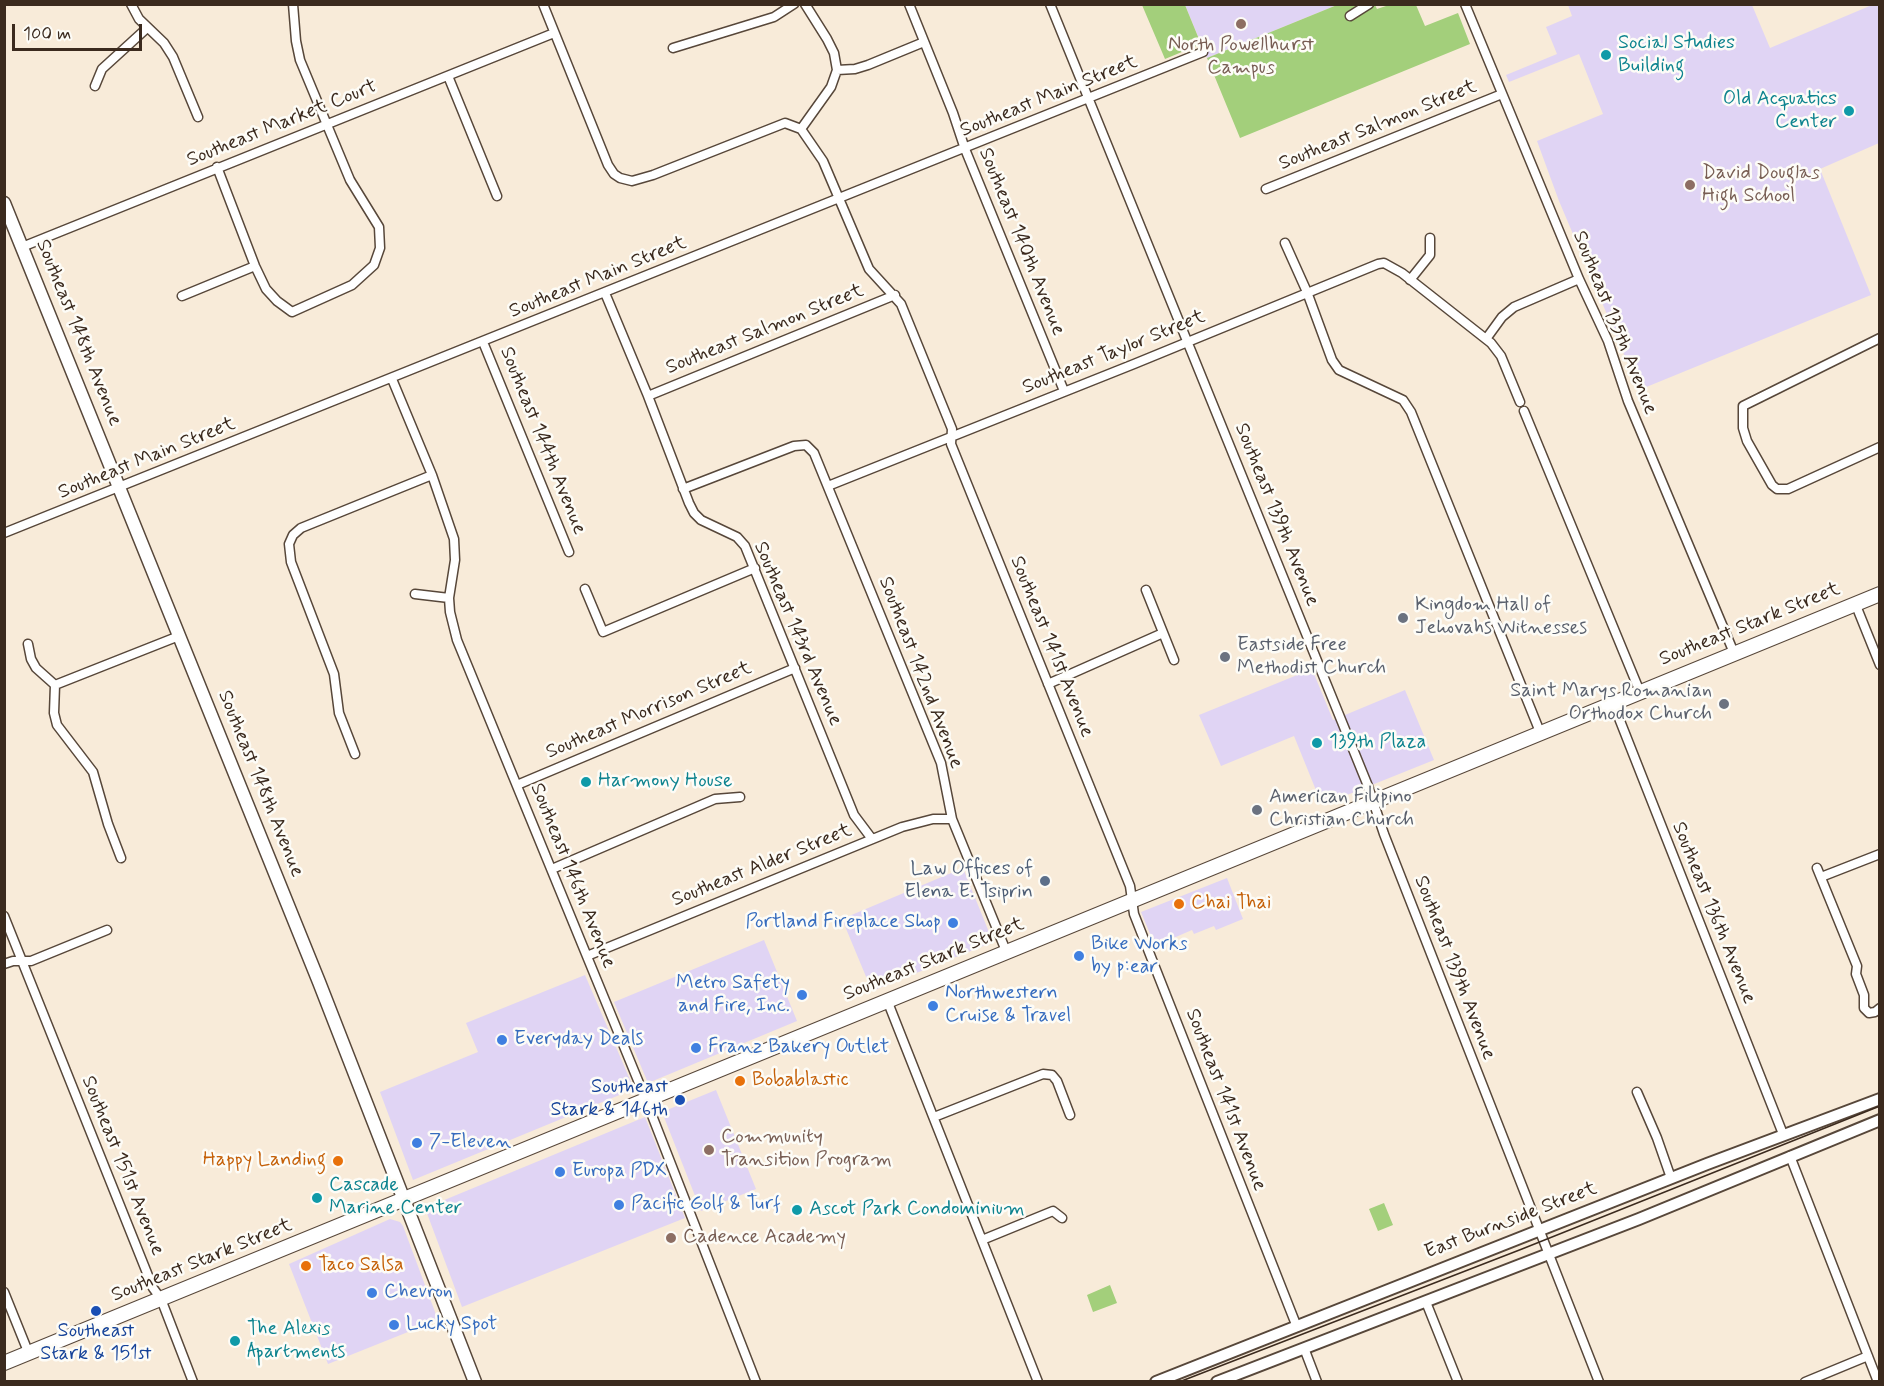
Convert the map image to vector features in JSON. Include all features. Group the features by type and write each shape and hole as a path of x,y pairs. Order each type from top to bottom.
{"main road":[{"name":"Southeast 148th Avenue","path":"4,203 120,487 476,1382"},
{"name":"Southeast Stark Street","path":"4,1363 1880,594"}],"street":[{"path":"131,4 173,57 198,117"},
{"path":"217,167 255,266 267,289 277,301 292,312 352,285 374,265 380,248 380,227 350,180 300,60 293,4"},
{"path":"543,4 611,170 625,180 638,180 775,125 785,123 801,129 831,87 837,70 834,53 805,4"},
{"path":"673,48 774,17 794,4"},
{"name":"Southeast 140th Avenue","path":"909,4 1064,392"},
{"name":"Southeast 139th Avenue","path":"1050,4 1368,786 1538,1230 1599,1382"},
{"path":"1350,16 1369,4"},
{"name":"Southeast 135th Avenue","path":"1465,4 1579,279 1608,341 1628,401 1734,653"},
{"path":"95,86 102,69 147,27"},
{"name":"Southeast Market Court","path":"22,247 554,33"},
{"path":"837,70 855,69 868,65 924,42"},
{"name":"Southeast Main Street","path":"4,533 1203,52"},
{"path":"448,76 497,196"},
{"name":"Southeast Salmon Street","path":"1266,189 1502,93"},
{"name":"Southeast 141st Avenue","path":"801,129 823,161 869,269 901,304 952,429 951,444 954,454 1130,886 1134,914 1297,1327"},
{"path":"1430,238 1430,255 1410,280 1486,339 1501,356 1520,402"},
{"path":"1285,243 1307,292 1332,360 1339,369 1350,376 1403,400 1411,412 1540,732"},
{"name":"Southeast Taylor Street","path":"828,486 1378,264 1384,263 1391,266 1410,280"},
{"path":"182,296 255,266"},
{"path":"1486,339 1502,316 1514,307 1579,279"},
{"name":"Southeast 143rd Avenue","path":"605,293 694,513 711,526 737,537 745,546 854,815 872,839"},
{"name":"Southeast Salmon Street","path":"648,396 895,295"},
{"path":"1880,338 1743,406 1743,429 1747,441 1772,485 1777,489 1788,489 1880,447"},
{"name":"Southeast 144th Avenue","path":"483,342 569,552"},
{"name":"Southeast 146th Avenue","path":"392,379 432,475 454,539 455,560 449,598 457,640 552,869 756,1382"},
{"path":"1524,411 1640,692"},
{"name":"Southeast 142nd Avenue","path":"683,489 794,446 806,445 814,453 940,763 952,819 1006,951"},
{"path":"355,754 339,713 334,674 291,562 289,544 293,535 301,528 432,475"},
{"path":"585,589 603,632 755,568"},
{"path":"1146,590 1174,660"},
{"path":"415,594 449,598"},
{"path":"1855,603 1880,665"},
{"path":"1048,684 1163,633"},
{"path":"55,685 179,636"},
{"path":"28,644 36,669 55,685"},
{"name":"Southeast Morrison Street","path":"517,785 795,668"},
{"path":"55,685 54,713 57,724 93,772 108,824 121,858"},
{"name":"Southeast 136th Avenue","path":"1613,703 1783,1134"},
{"path":"552,869 715,799 740,797"},
{"name":"Southeast Alder Street","path":"587,956 918,821 952,819"},
{"path":"1821,877 1880,854"},
{"path":"1818,868 1857,966 1856,974 1864,995 1864,1008 1869,1013 1880,1008"},
{"name":"Southeast 151st Avenue","path":"4,916 153,1288 161,1299 194,1382"},
{"path":"4,964 13,961 31,961 107,930"},
{"path":"887,1000 1038,1382"},
{"path":"934,1117 1044,1074 1052,1075 1057,1081 1070,1115"},
{"path":"1637,1092 1671,1178"},
{"name":"East Burnside Street","path":"1156,1382 1783,1134 1880,1099"},
{"path":"1217,1382 1683,1201 1880,1120"},
{"path":"1790,1156 1878,1382"},
{"path":"982,1240 1053,1211 1062,1218"},
{"path":"4,1292 29,1354"},
{"path":"1426,1302 1458,1382"},
{"path":"1304,1348 1317,1382"},
{"path":"1805,1382 1868,1356"}],"shaded area":[{"name":"North Powellhurst Campus","path":"1185,5 1337,5 1207,58"},
{"name":"David Douglas High School","path":"1568,5 1752,5 1770,48 1872,5 1879,5 1879,143 1820,169 1871,295 1639,390 1559,201 1537,141 1603,114 1579,54 1509,82 1506,75 1557,54 1546,27 1572,16"},
{"path":"1312,669 1333,720 1405,690 1434,760 1322,805 1294,736 1221,766 1199,715"},
{"path":"963,868 993,942 872,991 842,919"},
{"path":"1227,878 1243,919 1216,930 1214,926 1194,934 1192,930 1155,946 1141,912"},
{"path":"764,940 797,1021 648,1083 614,1002"},
{"path":"585,975 634,1089 413,1180 380,1092 478,1052 466,1023"},
{"name":"Community Transition Program","path":"716,1090 756,1189 701,1211 662,1112"},
{"path":"645,1117 685,1218 462,1307 425,1208"},
{"path":"390,1219 400,1222 403,1226 438,1320 328,1364 289,1264"}],"green space":[{"path":"1142,5 1185,5 1201,44 1165,59"},
{"path":"1337,5 1375,5 1377,9 1389,5 1416,5 1425,26 1458,13 1470,44 1240,138 1207,58"},
{"path":"1384,1203 1393,1225 1378,1231 1369,1209"},
{"path":"1110,1285 1117,1303 1093,1312 1087,1295"}],"tram line":[{"path":"1179,1382 1522,1249 1880,1106"}],"place":[{"name":"North Powellhurst Campus","path":"1241,24"},
{"name":"Social Studies Building","path":"1606,55"},
{"name":"Old Acquatics Center","path":"1849,111"},
{"name":"David Douglas High School","path":"1690,185"},
{"name":"Kingdom Hall of Jehovahs Witnesses","path":"1403,618"},
{"name":"Eastside Free Methodist Church","path":"1225,657"},
{"name":"Saint Marys Romanian Orthodox Church","path":"1724,704"},
{"name":"139th Plaza","path":"1317,743"},
{"name":"Harmony House","path":"586,782"},
{"name":"American Filipino Christian Church","path":"1257,810"},
{"name":"Law Offices of Elena E. Tsiprin","path":"1045,881"},
{"name":"Chai Thai","path":"1179,904"},
{"name":"Portland Fireplace Shop","path":"953,923"},
{"name":"Bike Works by p:ear","path":"1079,956"},
{"name":"Metro Safety and Fire, Inc.","path":"802,995"},
{"name":"Northwestern Cruise & Travel","path":"933,1006"},
{"name":"Everyday Deals","path":"502,1040"},
{"name":"Franz Bakery Outlet","path":"696,1048"},
{"name":"Bobablastic","path":"740,1081"},
{"name":"Southeast Stark & 146th","path":"680,1100"},
{"name":"7-Eleven","path":"417,1143"},
{"name":"Community Transition Program","path":"709,1150"},
{"name":"Happy Landing","path":"338,1161"},
{"name":"Europa PDX","path":"560,1172"},
{"name":"Cascade Marine Center","path":"317,1198"},
{"name":"Pacific Golf & Turf","path":"619,1205"},
{"name":"Ascot Park Condominium","path":"797,1210"},
{"name":"Cadence Academy","path":"671,1238"},
{"name":"Taco Salsa","path":"306,1266"},
{"name":"Chevron","path":"372,1293"},
{"name":"Southeast Stark & 151st","path":"96,1311"},
{"name":"Lucky Spot","path":"394,1325"},
{"name":"The Alexis Apartments","path":"235,1341"}]}
